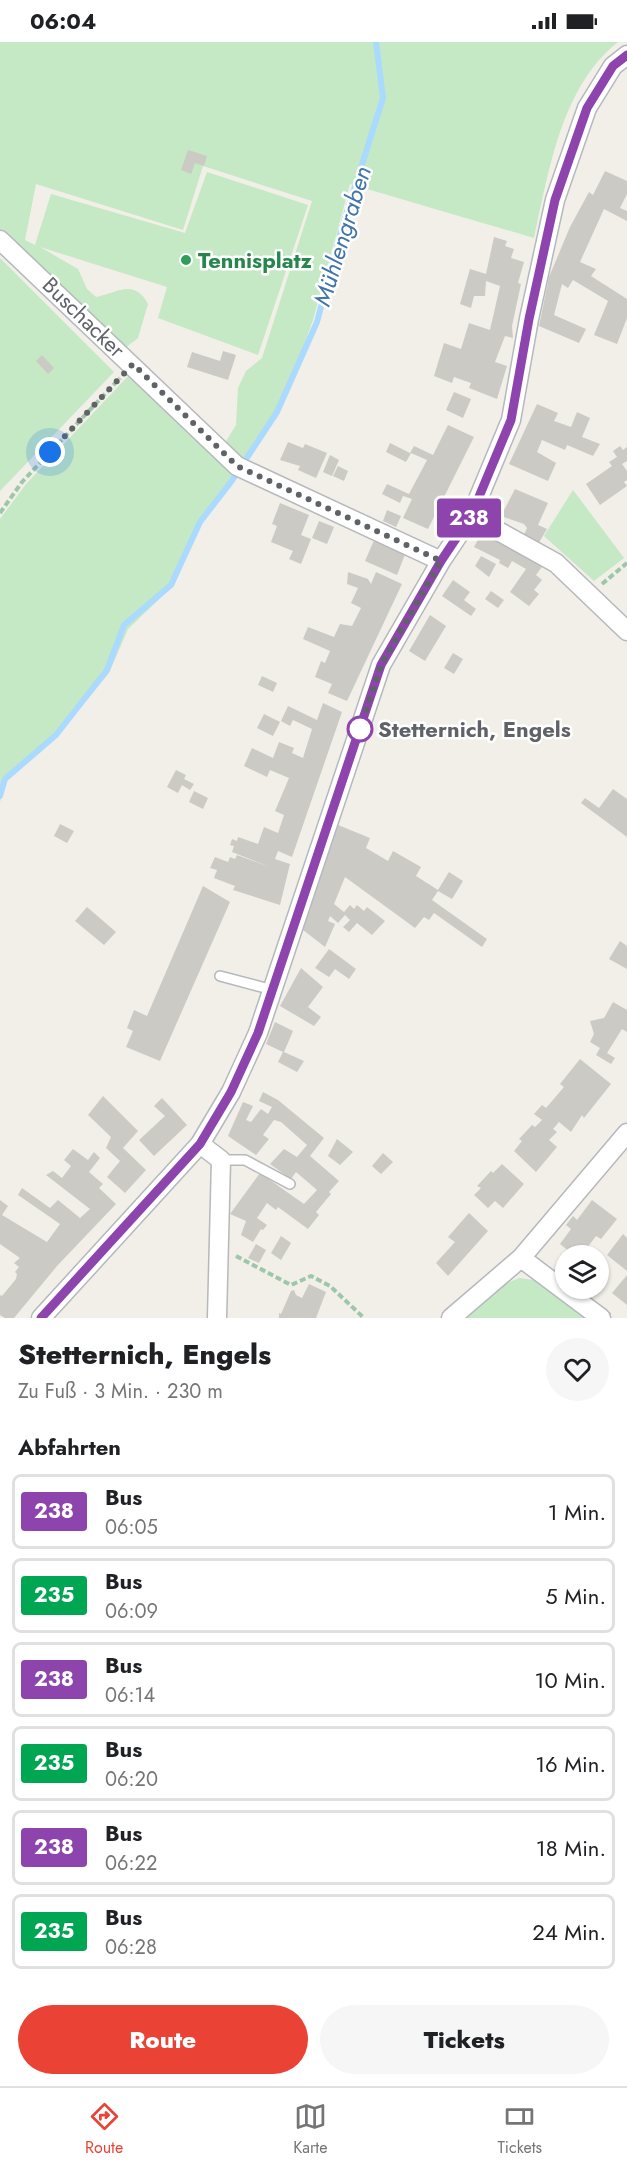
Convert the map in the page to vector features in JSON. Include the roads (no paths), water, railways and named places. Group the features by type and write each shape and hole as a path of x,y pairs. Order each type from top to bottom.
{"street":[{"path":"41,1318 200,1144 231,1092 258,1033 381,665 441,561 471,516 511,420 529,319 555,200 587,108 613,66 627,56"},
{"name":"Buschacker","path":"5,244 241,468 441,561"},
{"path":"471,516 556,563 627,631"},
{"path":"450,1318 521,1258 627,1133"},
{"path":"200,1144 221,1160 218,1318"},
{"path":"521,1258 601,1318"}],"lane":[{"path":"220,976 273,990"},
{"path":"221,1160 246,1160 290,1184"}],"waterway":[{"name":"Mühlengraben","path":"0,796 5,779 56,735 107,670 124,625 171,585 200,522 231,482 277,412 317,322 341,231 383,98 376,42"}],"place":[{"name":"Tennisplatz","path":"186,260"},
{"name":"Stetternich, Engels","path":"360,729"}]}
